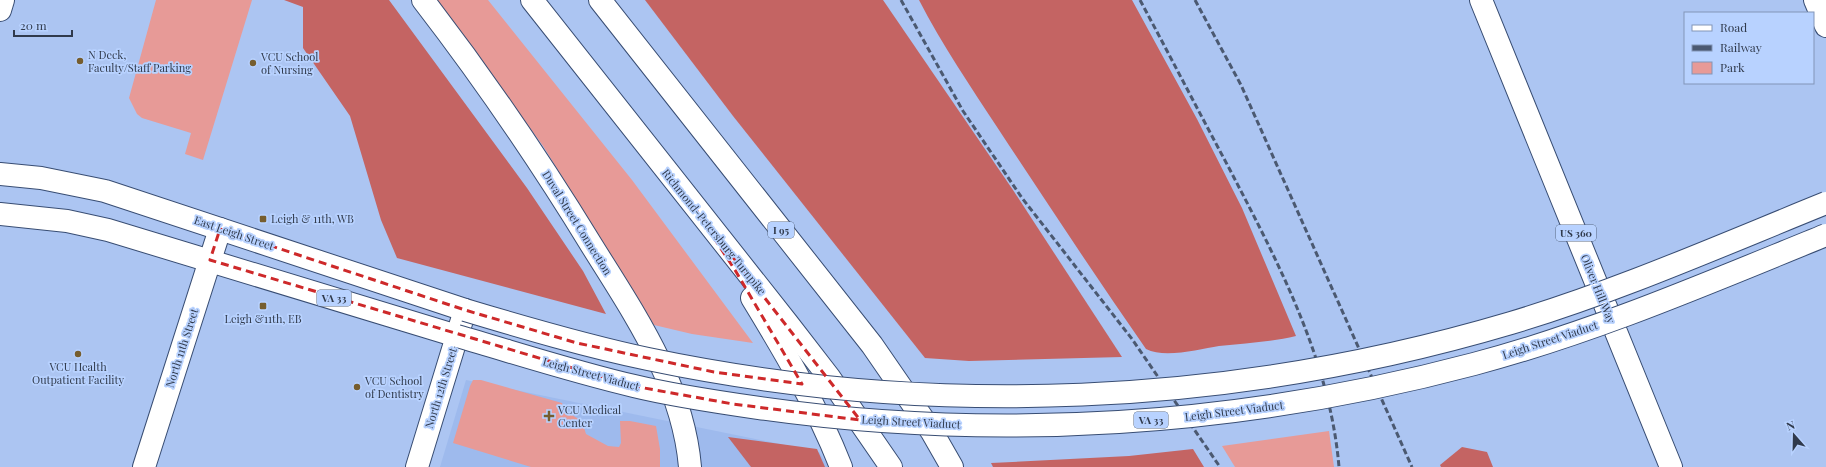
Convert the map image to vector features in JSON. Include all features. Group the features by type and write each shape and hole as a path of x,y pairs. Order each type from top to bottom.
{"main road":[{"path":"0,10 3,0"},
{"name":"Duval Street Connection","path":"423,0 455,41 551,180 638,320 667,377 678,407 686,437 690,467"},
{"name":"Richmond-Petersburg Turnpike","path":"532,0 829,377 892,467"},
{"name":"I 95","path":"600,0 872,345 932,432 952,467"},
{"name":"Oliver Hill Way","path":"1481,0 1671,467"},
{"path":"1815,0 1826,26"},
{"name":"East Leigh Street","path":"0,174 41,178 105,191 465,310"},
{"path":"465,310 577,343 640,358 714,372 780,382 847,390 979,397 1116,394 1251,380 1316,370 1449,340 1579,301 1826,203"},
{"path":"693,206 774,334 810,400 841,467"},
{"name":"VA 33","path":"0,214 67,222 108,230 457,336"},
{"name":"North 11th Street","path":"144,467 220,229"},
{"name":"Leigh Street Viaduct","path":"457,336 579,372 633,386 718,402 801,414 869,421 989,426 1074,425 1141,421 1210,415 1279,406 1346,394 1477,363 1544,343 1638,311 1826,235"},
{"name":"North 12th Street","path":"417,467 465,310"}],"highlighted area":[{"path":"693,206 860,420 733,404 633,386 210,260 220,229 465,310 577,343 714,372 802,384 735,270"}],"shaded area":[{"path":"284,0 389,0 527,188 583,271 606,314 397,258 381,220 350,116 303,48 303,7"},
{"path":"645,0 883,0 1013,190 1122,357 969,361 925,358 733,116"},
{"path":"919,0 1132,0 1197,119 1242,208 1296,336 1172,353 1154,352 1146,349 967,82"},
{"name":"VCU Medical Center","path":"466,380 819,452 829,467 440,467"},
{"path":"728,437 817,449 825,467 751,467"},
{"path":"1462,447 1487,452 1493,467 1441,467 1440,465"},
{"path":"1193,449 1204,467 993,467 991,463 1129,456"}],"green space":[{"path":"156,0 252,0 203,160 185,154 191,133 142,118 137,114 129,98"},
{"path":"437,0 488,0 632,180 753,343 692,334 654,325 543,146"},
{"path":"473,380 481,380 562,403 568,412 582,421 586,434 608,446 619,447 621,443 620,421 630,421 656,426 660,449 660,467 531,467 453,443"},
{"path":"1329,431 1334,467 1235,467 1222,446"}],"railway":[{"path":"901,0 963,111 1022,198 1132,339 1220,467"},
{"path":"1140,0 1266,239 1299,313 1325,388 1334,427 1339,467"},
{"path":"1195,0 1241,85 1412,467"}],"place":[{"name":"N Deck, Faculty/Staff Parking","path":"80,61"},
{"name":"VCU School of Nursing","path":"253,63"},
{"name":"Leigh & 11th, WB","path":"263,219"},
{"name":"Leigh &11th, EB","path":"263,306"},
{"name":"VCU Health Outpatient Facility","path":"78,354"},
{"name":"VCU School of Dentistry","path":"357,387"},
{"name":"VCU Medical Center","path":"549,416"}]}
